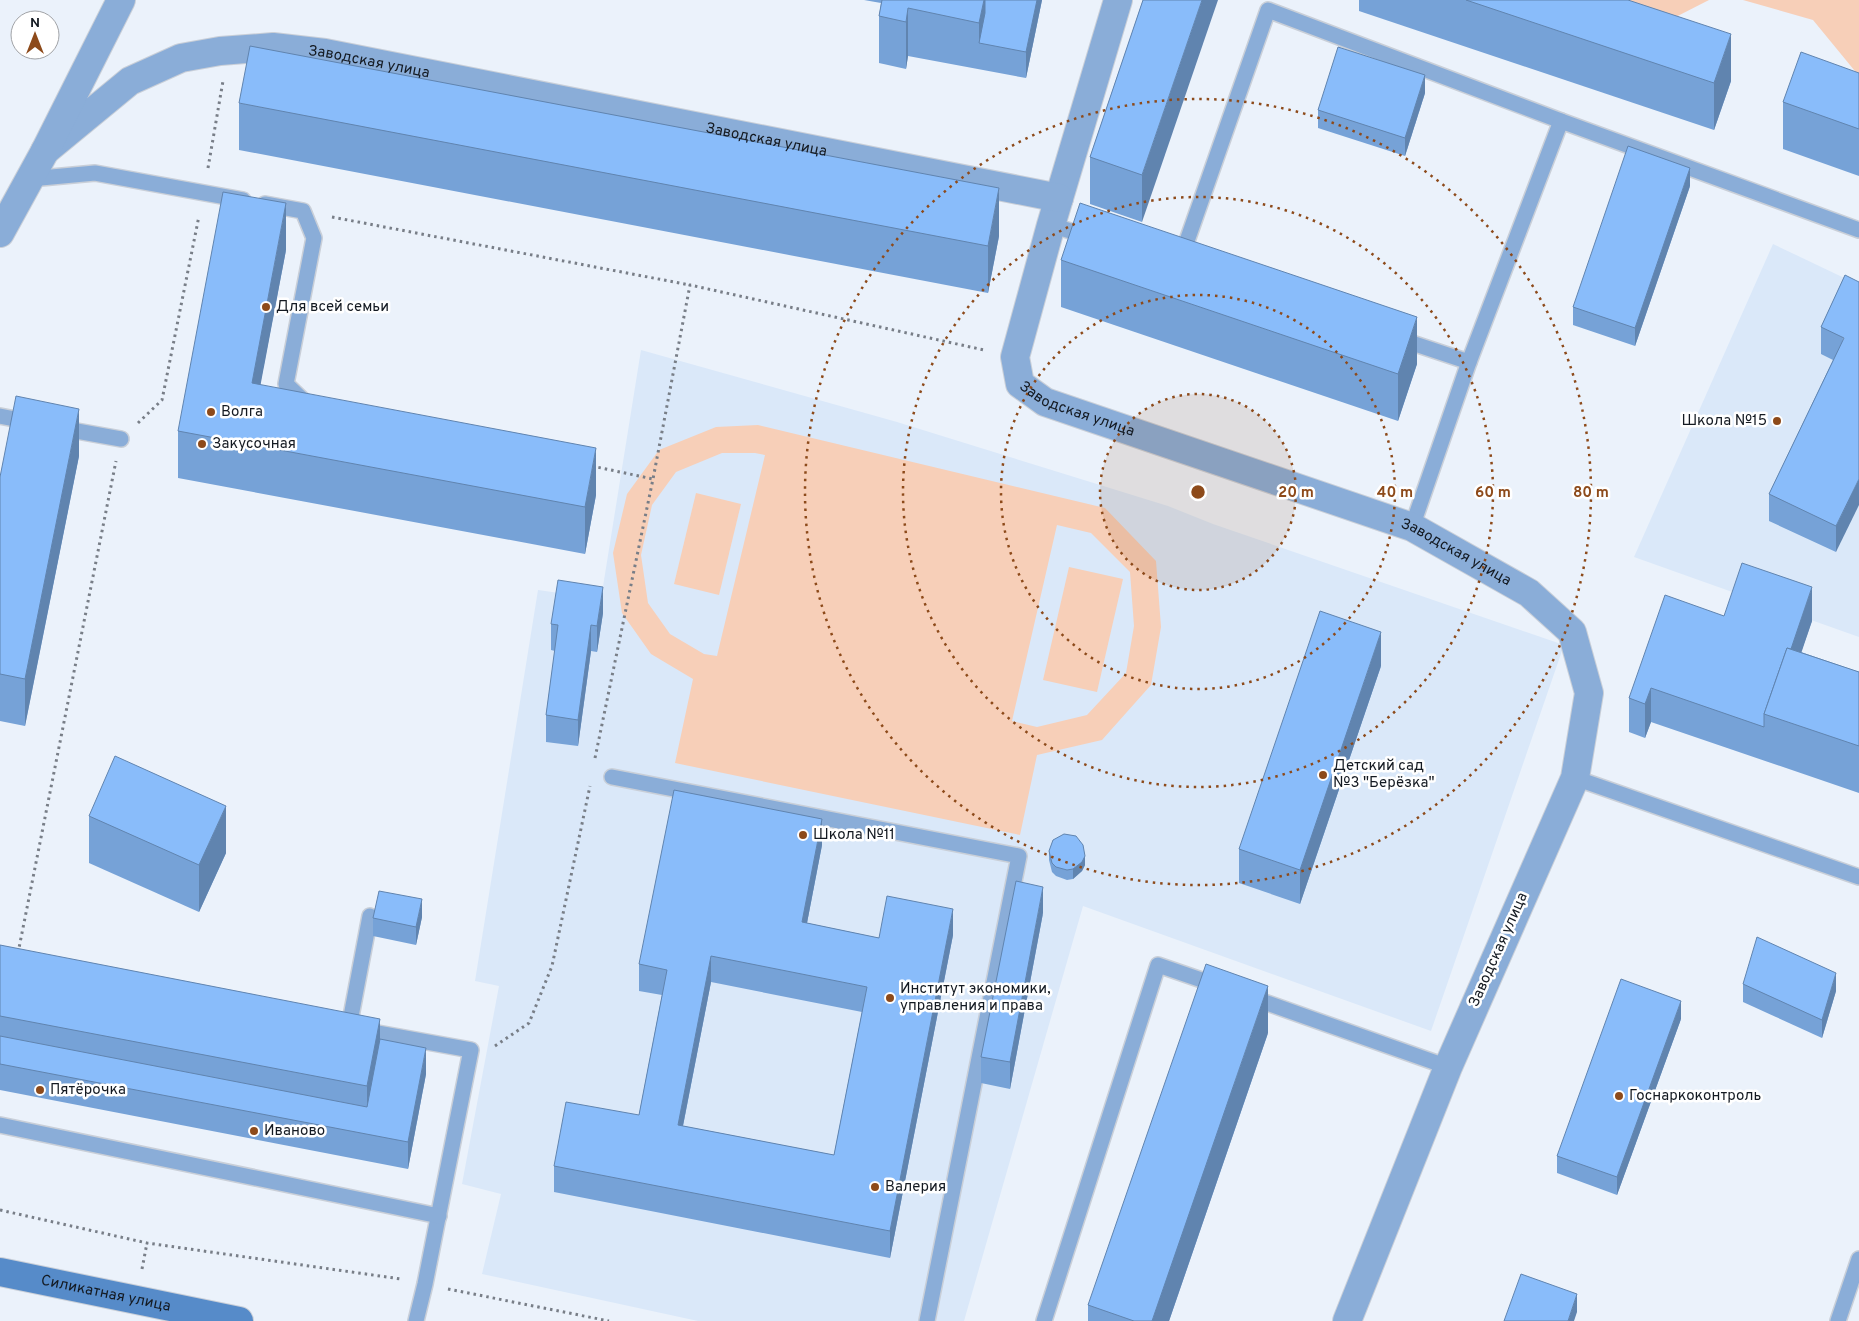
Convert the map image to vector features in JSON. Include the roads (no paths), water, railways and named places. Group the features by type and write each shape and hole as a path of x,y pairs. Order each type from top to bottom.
{"street":[{"path":"0,233 45,151 121,0"},
{"path":"1059,198 1118,0"},
{"name":"Заводская улица","path":"45,151 130,81 182,58 229,50 273,47 326,53 1059,198 1015,357 1020,384 1045,402 1412,527 1529,593 1572,632 1589,693 1575,778 1448,1067 1347,1321"},
{"name":"Силикатная улица","path":"0,1272 239,1321"}],"lane":[{"path":"1179,265 1268,10 1561,121 1859,230"},
{"path":"1412,527 1469,362 1561,121"},
{"path":"30,179 95,173 303,212 314,238 286,384 311,408 321,410"},
{"path":"1051,225 1106,242"},
{"path":"1385,334 1469,362"},
{"path":"0,416 121,439"},
{"path":"612,777 1019,856 927,1321"},
{"path":"1575,778 1859,877"},
{"path":"370,916 344,1026 471,1050 439,1216 416,1321"},
{"path":"1044,1321 1158,965 1448,1067"},
{"path":"0,1125 439,1216"},
{"path":"1838,1321 1859,1259"}],"place":[{"name":"Для всей семьи","path":"266,307"},
{"name":"Волга","path":"211,412"},
{"name":"Школа №15","path":"1777,421"},
{"name":"Закусочная","path":"202,444"},
{"name":"Детский сад №3 \"Берёзка\"","path":"1323,775"},
{"name":"Школа №11","path":"803,835"},
{"name":"Институт экономики, управления и права","path":"890,998"},
{"name":"Пятёрочка","path":"40,1090"},
{"name":"Госнаркоконтроль","path":"1619,1096"},
{"name":"Иваново","path":"254,1131"},
{"name":"Валерия","path":"875,1187"}]}
